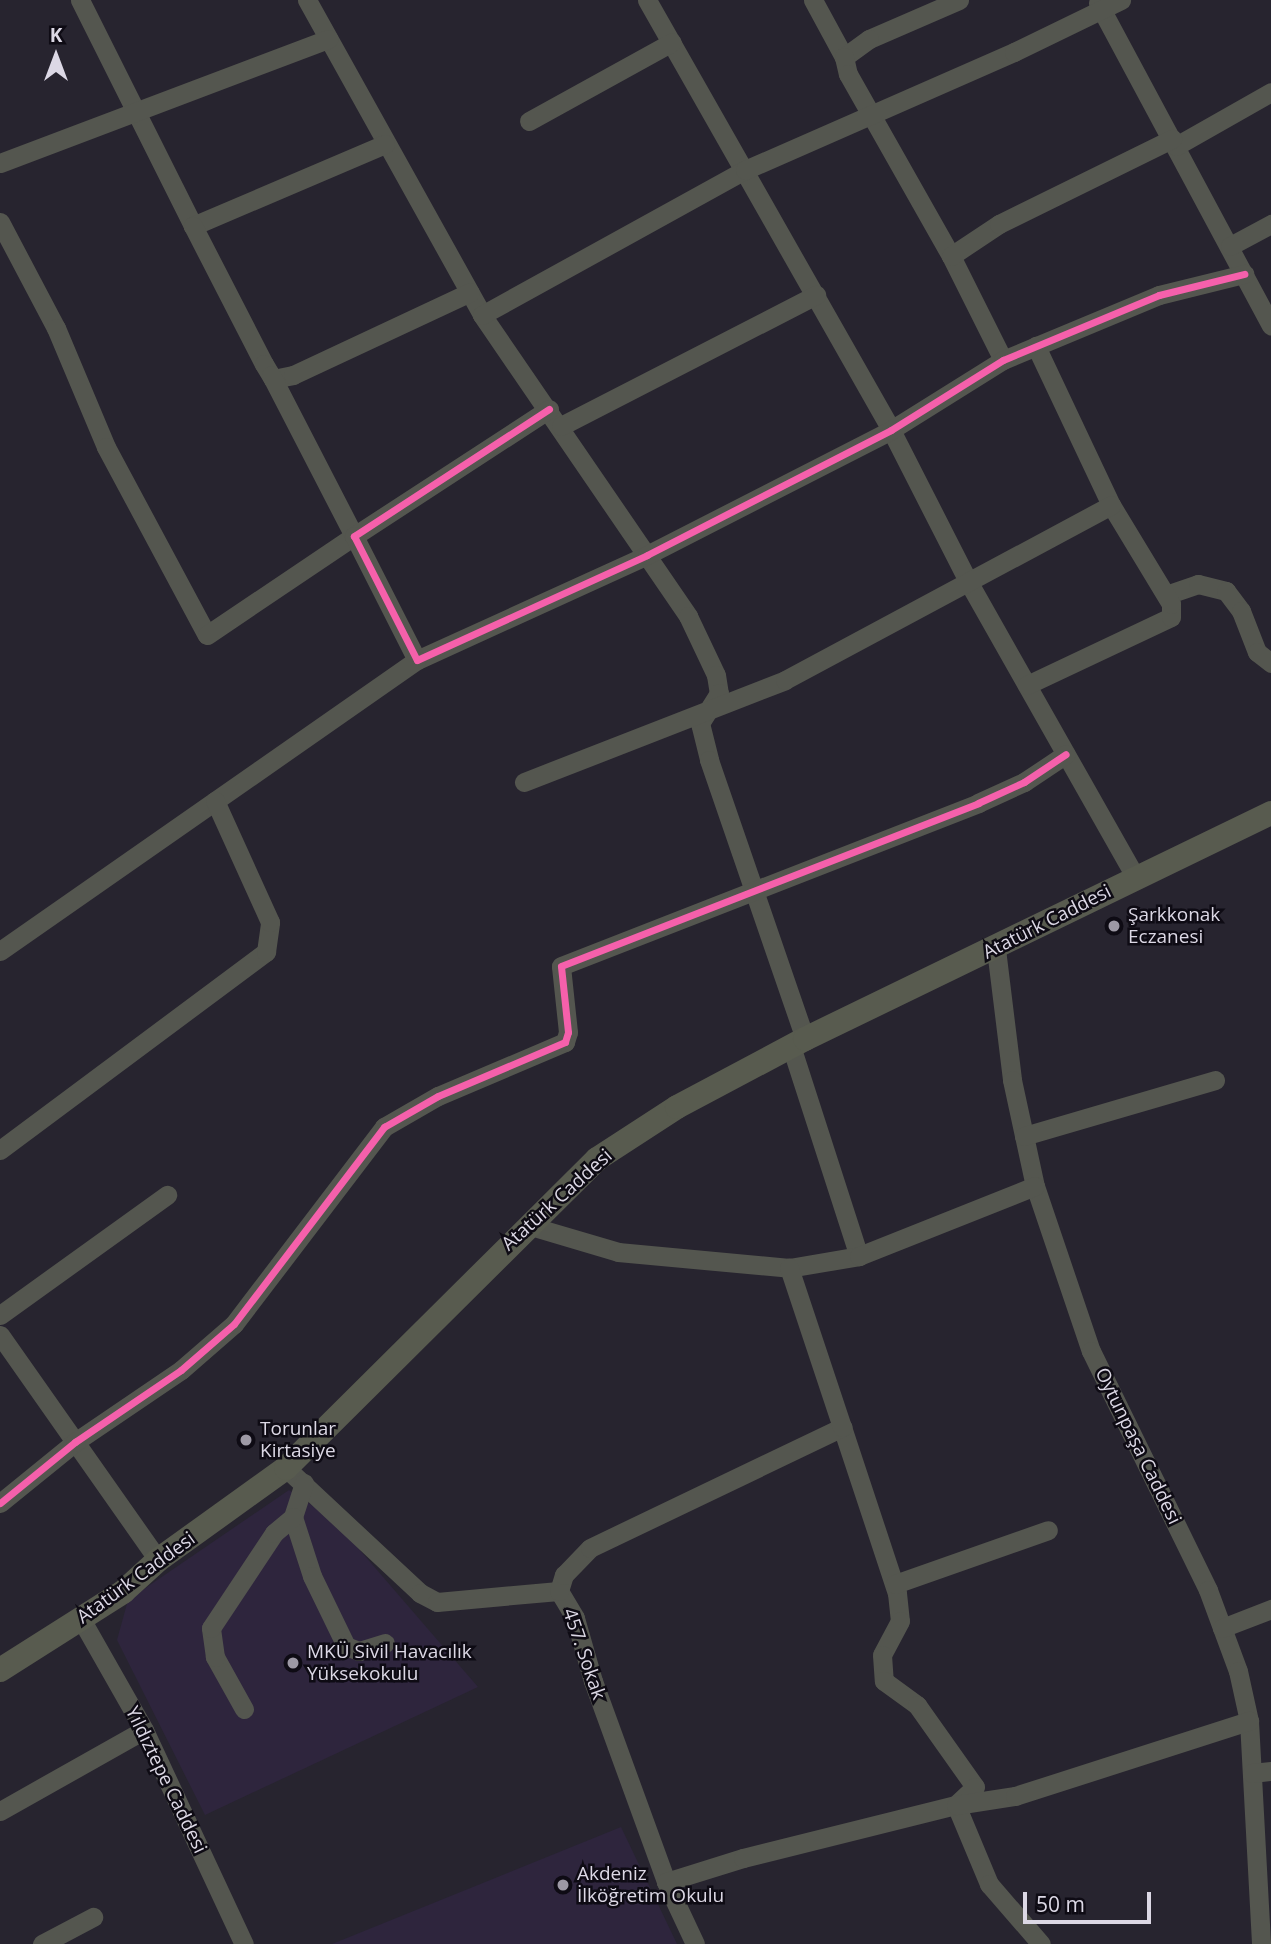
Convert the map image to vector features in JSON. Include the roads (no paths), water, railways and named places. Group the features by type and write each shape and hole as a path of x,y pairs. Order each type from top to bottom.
{"main road":[{"name":"Atatürk Caddesi","path":"0,1670 123,1592 158,1560 295,1475 527,1225 597,1159 677,1107 798,1042 996,949 1135,877 1271,813"}],"street":[{"path":"80,0 193,226 417,660"},
{"path":"307,0 482,314 561,426 688,616 716,675 719,693 700,723 709,760 756,893 859,1256"},
{"path":"647,0 816,295 891,430 969,583 1135,877"},
{"path":"813,0 844,57 848,74 951,256 1003,360"},
{"path":"844,57 869,39 959,0"},
{"path":"482,314 745,170 871,114 1099,6 1121,0"},
{"path":"1099,6 1271,326"},
{"path":"0,163 328,39"},
{"path":"529,121 672,43"},
{"path":"951,256 999,224 1174,142 1271,92"},
{"path":"193,226 385,144"},
{"path":"0,222 56,328 106,447 207,635 549,409"},
{"path":"1230,246 1271,224"},
{"path":"0,951 417,660 647,555 891,430 1003,360 1159,295 1244,274"},
{"path":"271,375 273,379 293,376 470,292"},
{"path":"561,426 816,295"},
{"path":"1027,685 1171,617 1166,596 1111,505 1036,346"},
{"path":"524,782 785,680 1111,505"},
{"path":"1166,596 1198,584 1226,591 1241,611 1257,652 1271,663"},
{"path":"0,1503 75,1442 128,1410 234,1324 384,1127 438,1096 565,1042 568,1032 561,966 680,916 756,893 899,831 989,798 1024,782 1066,754"},
{"path":"0,1150 267,952 270,922 215,802"},
{"name":"Oytunpaşa Caddesi","path":"996,949 1012,1080 1035,1186 1091,1351 1222,1628 1238,1671 1261,1772 1261,1944"},
{"path":"1024,1136 1214,1080"},
{"path":"527,1225 618,1252 789,1268 859,1256 1035,1186"},
{"path":"0,1315 167,1195"},
{"path":"789,1268 895,1584 900,1621 882,1655 884,1681 917,1704 975,1787 956,1805"},
{"path":"0,1335 158,1560"},
{"path":"559,1591 564,1575 590,1548 842,1427"},
{"path":"295,1475 293,1517 312,1576 346,1646 359,1651 385,1643"},
{"name":"457. Sokak","path":"295,1475 420,1593 437,1602 559,1591 575,1618 593,1681 666,1882 695,1944"},
{"path":"244,1709 215,1657 211,1628 274,1533 293,1517"},
{"path":"895,1584 1048,1530"},
{"path":"1222,1628 1271,1609"},
{"name":"Yıldıztepe Caddesi","path":"81,1619 144,1730 244,1944"},
{"path":"666,1882 743,1858 956,1805 1015,1796 1249,1721"},
{"path":"0,1811 144,1730"},
{"path":"956,1805 989,1884 1041,1944"},
{"path":"42,1944 93,1917"}],"place":[{"name":"Şarkkonak Eczanesi","path":"1114,926"},
{"name":"Torunlar Kirtasiye","path":"246,1440"},
{"name":"MKÜ Sivil Havacılık Yüksekokulu","path":"293,1663"},
{"name":"Akdeniz İlköğretim Okulu","path":"563,1885"}]}
